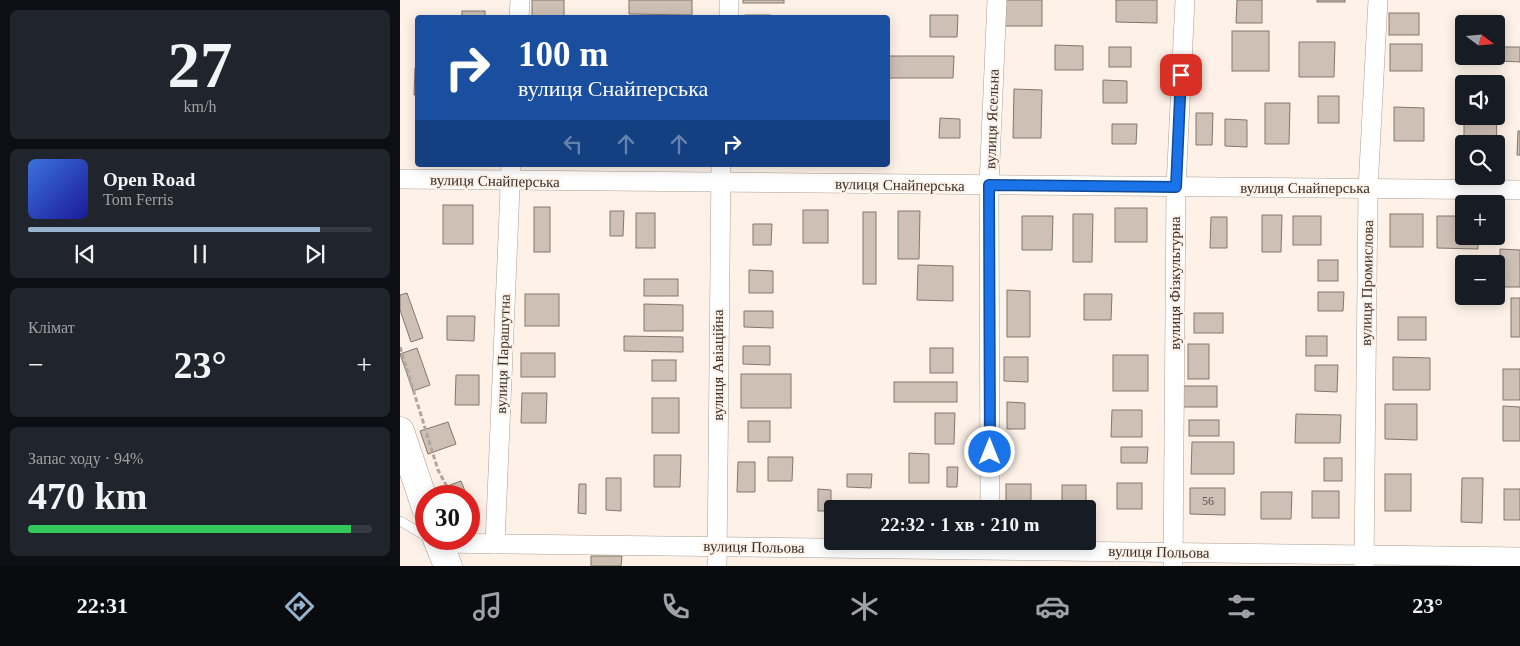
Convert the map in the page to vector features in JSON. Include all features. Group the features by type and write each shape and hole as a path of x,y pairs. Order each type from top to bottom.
{"main road":[{"path":"400,431 418,485"}],"street":[{"path":"519,15 520,0"},
{"path":"728,15 730,0"},
{"name":"вулиця Ясельна","path":"990,500 989,185 996,0"},
{"name":"вулиця Фізкультурна","path":"1173,559 1176,187 1185,0"},
{"name":"вулиця Промислова","path":"1364,560 1368,189 1378,0"},
{"name":"вулиця Снайперська","path":"400,179 510,173 720,174 989,185 1520,190"},
{"name":"вулиця Парашутна","path":"495,544 510,173"},
{"name":"вулиця Авіаційна","path":"717,566 720,174"},
{"name":"вулиця Польова","path":"480,544 717,546 990,552 1173,559 1364,560 1520,557"}],"lane":[{"path":"400,521 415,531"}],"path":[{"path":"400,347 438,470 446,485"}],"building":[{"path":"532,0 564,0 564,15 532,15"},
{"path":"629,0 692,0 692,15 629,14"},
{"path":"743,0 784,0 784,3 743,3"},
{"path":"997,0 1042,0 1042,26 997,26"},
{"path":"1116,0 1157,0 1157,23 1116,22"},
{"path":"1237,0 1262,0 1262,23 1236,23"},
{"path":"1317,0 1345,0 1345,2 1317,2"},
{"path":"462,11 485,11 485,15 462,15"},
{"path":"1389,13 1419,13 1419,35 1389,35"},
{"path":"930,15 958,15 957,37 930,37"},
{"path":"1232,31 1269,31 1269,71 1232,71"},
{"path":"1299,42 1335,42 1334,77 1299,77"},
{"path":"1390,44 1422,44 1422,71 1390,71"},
{"path":"1055,45 1083,46 1083,70 1055,70"},
{"path":"1109,47 1131,47 1131,67 1109,67"},
{"path":"1505,47 1520,47 1520,62 1505,61"},
{"path":"890,56 954,56 953,78 890,78"},
{"path":"1103,80 1127,81 1127,103 1103,103"},
{"path":"1014,89 1042,90 1041,138 1013,138"},
{"path":"1318,96 1339,96 1339,123 1318,123"},
{"path":"1265,103 1290,103 1289,144 1265,144"},
{"path":"1394,107 1424,108 1424,141 1394,141"},
{"path":"1196,113 1213,113 1212,145 1196,145"},
{"path":"940,118 960,119 960,138 939,138"},
{"path":"1225,119 1247,120 1247,147 1225,146"},
{"path":"1112,124 1137,124 1136,144 1112,144"},
{"path":"1464,125 1496,125 1497,135 1464,135"},
{"path":"1518,131 1520,131 1520,155 1517,155"},
{"path":"443,205 473,205 473,244 443,244"},
{"path":"534,207 550,207 550,252 534,252"},
{"path":"1115,208 1147,208 1147,242 1115,242"},
{"path":"803,210 828,210 828,243 803,243"},
{"path":"610,211 624,211 623,236 610,236"},
{"path":"898,211 920,211 919,259 898,259"},
{"path":"863,212 876,212 876,284 863,284"},
{"path":"636,213 655,213 655,248 636,248"},
{"path":"1073,214 1093,214 1092,262 1073,262"},
{"path":"1390,214 1423,214 1423,247 1390,247"},
{"path":"1262,215 1282,215 1281,252 1262,252"},
{"path":"1022,216 1053,216 1052,250 1022,250"},
{"path":"1293,216 1321,216 1321,245 1293,245"},
{"path":"1437,216 1455,216 1455,245 1478,245 1478,249 1437,248"},
{"path":"1211,217 1227,217 1227,248 1210,248"},
{"path":"753,224 772,224 771,245 753,245"},
{"path":"1500,249 1520,250 1520,287 1505,287 1505,255 1500,255"},
{"path":"1318,260 1338,260 1338,281 1318,281"},
{"path":"918,265 953,266 953,301 917,300"},
{"path":"749,270 773,271 773,293 749,293"},
{"path":"644,279 678,279 678,296 644,296"},
{"path":"1007,290 1030,291 1030,337 1007,337"},
{"path":"1318,292 1344,292 1343,311 1318,311"},
{"path":"407,293 423,338 411,342 400,310 400,295"},
{"path":"525,294 559,294 559,326 525,326"},
{"path":"1084,294 1112,294 1111,320 1084,320"},
{"path":"1511,298 1520,298 1520,337 1511,337"},
{"path":"644,304 683,305 683,331 644,331"},
{"path":"744,311 773,311 773,328 744,327"},
{"path":"1194,313 1223,313 1223,333 1194,333"},
{"path":"447,316 475,316 474,341 447,340"},
{"path":"1398,317 1426,317 1426,340 1398,340"},
{"path":"624,336 683,337 683,352 624,351"},
{"path":"1306,336 1327,336 1327,356 1306,356"},
{"path":"1188,344 1209,344 1209,379 1188,379"},
{"path":"743,346 770,346 770,365 743,364"},
{"path":"417,348 430,385 413,391 400,354"},
{"path":"930,348 953,348 953,373 930,373"},
{"path":"521,353 555,353 555,377 521,377"},
{"path":"1113,355 1148,355 1148,391 1113,391"},
{"path":"1004,357 1028,357 1028,382 1004,381"},
{"path":"1393,357 1430,358 1430,390 1393,390"},
{"path":"652,360 676,360 676,381 652,381"},
{"path":"1315,365 1338,365 1337,392 1315,391"},
{"path":"1503,369 1520,369 1520,400 1503,400"},
{"path":"741,374 791,374 791,408 741,408"},
{"path":"456,375 479,375 479,405 455,405"},
{"path":"894,382 957,382 957,402 894,402"},
{"path":"1183,386 1217,386 1217,407 1183,407"},
{"path":"522,393 547,393 546,423 521,423"},
{"path":"652,398 679,398 679,433 652,433"},
{"path":"1007,402 1025,403 1025,429 1007,429"},
{"path":"1385,404 1417,404 1417,440 1385,439"},
{"path":"1503,406 1520,407 1520,441 1503,441"},
{"path":"1112,410 1142,410 1142,437 1111,437"},
{"path":"935,413 955,413 954,444 935,444"},
{"path":"1296,414 1341,415 1340,443 1295,443"},
{"path":"1189,420 1219,420 1219,436 1189,436"},
{"path":"748,421 770,421 770,442 748,442"},
{"path":"448,422 456,444 428,454 420,431"},
{"path":"1192,442 1234,442 1234,474 1191,474"},
{"path":"1121,447 1148,447 1147,463 1121,463"},
{"path":"909,453 929,454 929,483 909,483"},
{"path":"654,455 681,455 680,487 654,487"},
{"path":"768,457 793,457 792,481 768,481"},
{"path":"1324,458 1342,458 1342,481 1324,481"},
{"path":"738,462 755,462 755,492 737,492"},
{"path":"947,467 958,467 957,487 947,487"},
{"path":"847,474 872,474 871,488 847,487"},
{"path":"1385,474 1411,474 1411,511 1385,511"},
{"path":"606,478 621,478 621,511 606,510"},
{"path":"1462,478 1483,478 1482,523 1461,522"},
{"path":"461,481 463,485 450,485"},
{"path":"1117,483 1142,483 1142,509 1117,509"},
{"path":"579,484 586,484 586,514 578,513"},
{"path":"1006,484 1031,484 1031,500 1006,500"},
{"path":"1062,485 1086,485 1086,500 1062,500"},
{"path":"1190,488 1225,488 1225,515 1190,514"},
{"path":"818,489 831,490 831,500 824,500 824,511 818,511"},
{"path":"1504,489 1520,489 1520,520 1504,520"},
{"path":"1312,491 1339,491 1339,518 1312,518"},
{"path":"1261,492 1292,492 1291,519 1261,519"},
{"path":"591,556 622,556 621,566 591,566"}],"route":[{"path":"990,452 989,185 1176,187 1181,75"}]}
